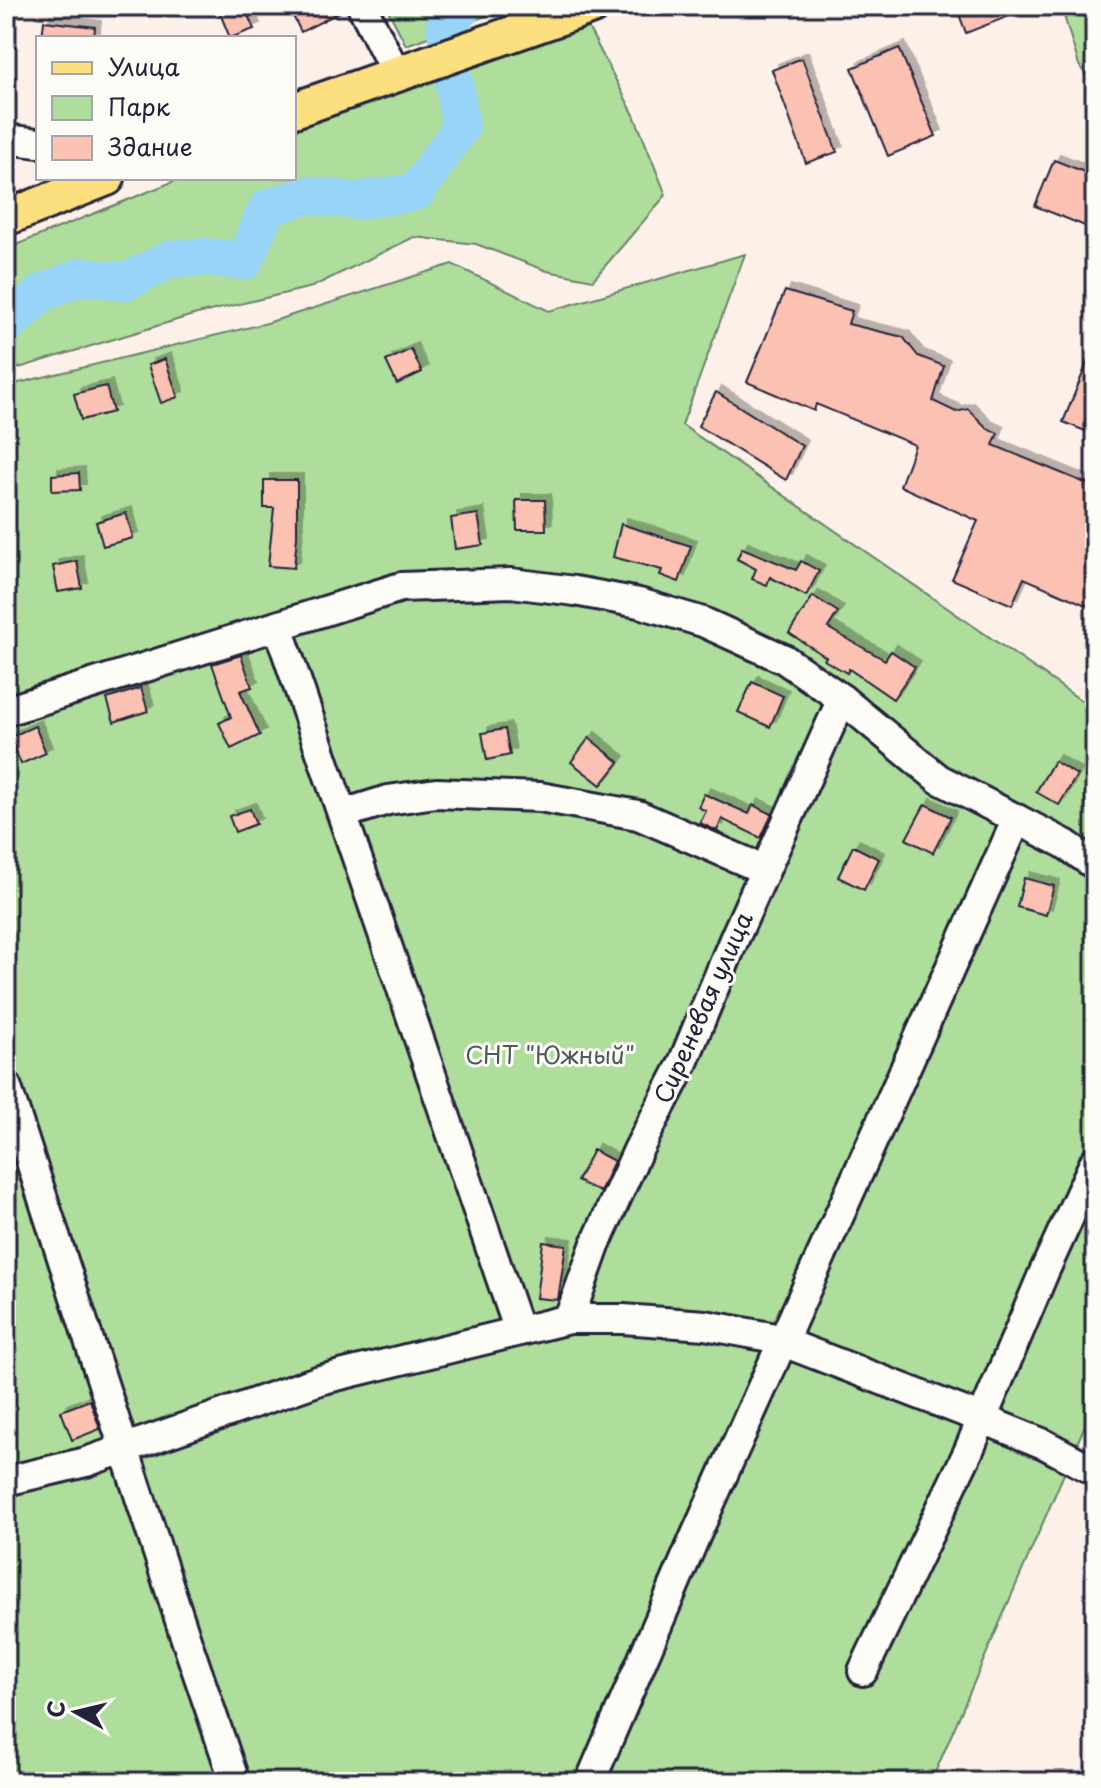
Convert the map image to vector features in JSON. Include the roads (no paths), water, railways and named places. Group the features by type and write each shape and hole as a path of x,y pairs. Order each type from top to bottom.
{"main road":[{"path":"296,109 592,6"},
{"path":"6,218 102,180"}],"street":[{"path":"362,6 396,73"},
{"path":"6,139 36,143"},
{"path":"6,711 401,587 511,583 575,591 639,603 703,622 784,659 842,699 939,779 1065,844 1095,865"},
{"path":"278,627 519,1331"},
{"name":"Сиреневая улица","path":"569,1319 596,1243 638,1150 682,1065 842,699"},
{"path":"343,814 388,800 436,793 540,797 638,815 765,870"},
{"path":"590,1782 695,1537 1017,819"},
{"path":"6,1085 235,1782"},
{"path":"863,1671 983,1419 1044,1272 1095,1161"},
{"path":"6,1481 86,1462 320,1380 569,1319 705,1325 770,1337 1044,1444 1095,1471"}],"waterway":[{"path":"6,326 42,293 82,276 125,282 171,259 203,257 244,261 267,208 308,195 356,201 416,192 461,127 445,25 464,6"}],"park label":[{"name":"СНТ \"Южный\"","path":"550,1056"}]}
